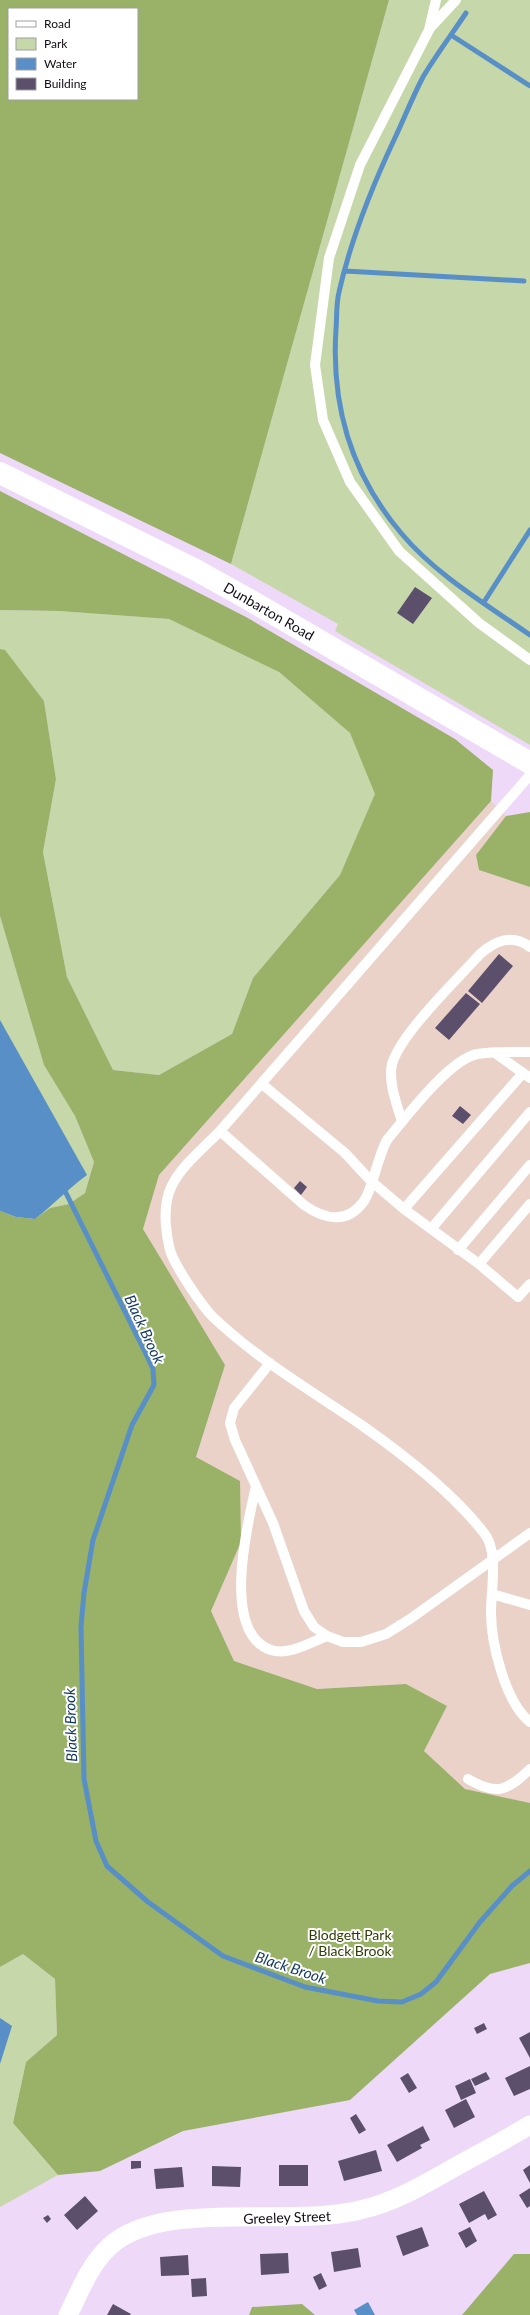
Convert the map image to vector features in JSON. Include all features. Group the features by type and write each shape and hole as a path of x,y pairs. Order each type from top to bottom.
{"street":[{"name":"Dunbarton Road","path":"0,473 215,581 530,765"},
{"name":"Greeley Street","path":"68,2315 84,2282 99,2258 110,2246 134,2231 153,2224 178,2219 320,2217 360,2211 400,2197 530,2126"}],"lane":[{"path":"436,0 429,30 360,165 329,258 315,365 323,420 350,482 399,552 479,623 530,660"},
{"path":"429,30 456,0"},
{"path":"530,765 262,1084 220,1131 185,1166 171,1188 167,1200 166,1226 170,1251 190,1286 212,1317 270,1364 362,1425 442,1490 486,1534 493,1560 491,1614 495,1644 502,1671 512,1697 524,1717 530,1722"},
{"path":"402,1122 391,1078 392,1065 407,1035 480,954 492,944 502,940 517,940 530,947"},
{"path":"220,1131 319,1215 336,1218 352,1212 364,1201 381,1150 402,1122 448,1071 462,1060 477,1054 530,1052"},
{"path":"404,1209 526,1075 495,1053"},
{"path":"262,1084 345,1153 371,1181 404,1209 479,1264 518,1297 530,1284"},
{"path":"431,1229 530,1112"},
{"path":"458,1250 530,1165"},
{"path":"479,1264 530,1204"},
{"path":"270,1364 234,1408 230,1423 235,1440 273,1523 304,1611 314,1627 327,1636 343,1642 361,1642 386,1634 530,1533"},
{"path":"256,1486 242,1555 240,1576 248,1624 261,1644 272,1650 284,1651 327,1636"},
{"path":"492,1594 530,1605"},
{"path":"468,1779 484,1788 499,1790 514,1784 530,1769"}],"shaded area":[{"path":"491,801 506,816 476,855 479,870 530,887 530,1803 465,1789 424,1751 447,1706 406,1684 317,1689 234,1661 211,1611 241,1542 196,1458 225,1365 143,1229 159,1175"}],"green space":[{"path":"0,0 389,0 231,564 0,453"},
{"path":"389,0 530,0 530,745 335,631 338,624 231,564"},
{"name":"Blodgett Park / Black Brook","path":"0,491 246,617 455,739 493,770 491,801 159,1175 143,1229 225,1365 196,1457 240,1481 241,1542 211,1611 234,1661 317,1689 406,1684 447,1706 424,1751 465,1789 530,1803 530,1963 490,1974 350,2100 183,2131 100,2171 58,2175 13,2123 26,2062 57,2035 55,1979 23,1954 0,1967 0,1211 16,1217 35,1219 50,1208 69,1204 85,1193 94,1162 75,1116 44,1065 0,916 0,649 5,650 44,701 56,779 43,852 67,977 113,1070 159,1075 232,1034 253,978 340,875 375,794 350,733 279,672 169,619 59,611 0,610"},
{"path":"0,610 59,611 169,619 279,672 350,733 376,794 340,875 253,978 232,1034 159,1075 113,1070 67,977 43,852 56,779 44,701 5,651 0,649"},
{"path":"530,812 530,887 479,870 476,855 506,816"},
{"path":"0,916 44,1065 75,1116 94,1162 85,1193 69,1204 50,1208 35,1219 0,1211"},
{"path":"23,1954 55,1979 57,2035 26,2062 13,2123 58,2175 0,2207 0,1967"},
{"path":"514,2254 530,2254 530,2315 462,2315"},
{"path":"302,2304 315,2315 249,2315 252,2307"}],"water":[{"path":"0,1020 87,1175 35,1219 16,1217 0,1211"},
{"path":"0,2018 12,2026 0,2064"},
{"path":"368,2302 375,2315 357,2315 354,2310"}],"building":[{"path":"415,587 432,598 413,624 397,613"},
{"path":"499,954 513,966 482,1003 468,991"},
{"path":"466,993 480,1004 449,1040 435,1028"},
{"path":"460,1106 471,1115 463,1124 452,1116"},
{"path":"300,1181 307,1187 301,1195 294,1188"},
{"path":"484,2023 487,2029 477,2034 474,2028"},
{"path":"530,2032 530,2058 519,2038"},
{"path":"530,2066 530,2089 514,2096 505,2078"},
{"path":"486,2072 490,2079 475,2086 471,2079"},
{"path":"408,2073 417,2088 409,2093 400,2078"},
{"path":"470,2079 476,2093 461,2100 455,2086"},
{"path":"466,2099 475,2117 454,2128 445,2110"},
{"path":"356,2114 366,2130 359,2134 350,2118"},
{"path":"423,2126 430,2140 420,2145 422,2148 397,2162 387,2145"},
{"path":"376,2150 382,2171 344,2181 338,2161"},
{"path":"131,2161 141,2161 141,2168 131,2169"},
{"path":"279,2165 308,2165 308,2186 279,2186"},
{"path":"530,2165 530,2183 523,2170"},
{"path":"212,2166 241,2167 240,2187 212,2186"},
{"path":"182,2167 184,2187 156,2189 154,2169"},
{"path":"530,2188 530,2206 527,2208 519,2195"},
{"path":"484,2191 497,2215 488,2220 485,2214 469,2223 459,2204"},
{"path":"85,2196 98,2211 77,2230 64,2215"},
{"path":"48,2215 51,2219 47,2223 43,2218"},
{"path":"422,2227 429,2246 403,2256 396,2236"},
{"path":"470,2227 477,2241 466,2248 458,2233"},
{"path":"358,2248 361,2267 334,2272 331,2252"},
{"path":"288,2253 289,2273 261,2275 260,2254"},
{"path":"188,2255 189,2275 161,2276 160,2257"},
{"path":"321,2273 327,2286 319,2290 313,2277"},
{"path":"206,2278 207,2296 192,2297 191,2279"},
{"path":"113,2304 131,2314 107,2315"}],"waterway":[{"path":"466,13 423,77 377,177 362,214 349,253 337,301 335,357 337,385 341,411 357,463 369,487 401,533 446,576 530,635"},
{"path":"451,35 530,86"},
{"path":"345,271 524,281"},
{"path":"484,602 530,530"},
{"name":"Black Brook","path":"61,1187 65,1191 153,1369 154,1385 132,1425 93,1540 84,1593 81,1627 84,1779 96,1841 107,1866 148,1902 223,1956 305,1987 378,2001 402,2002 421,1994 436,1982 480,1922 512,1886 530,1871"}]}
